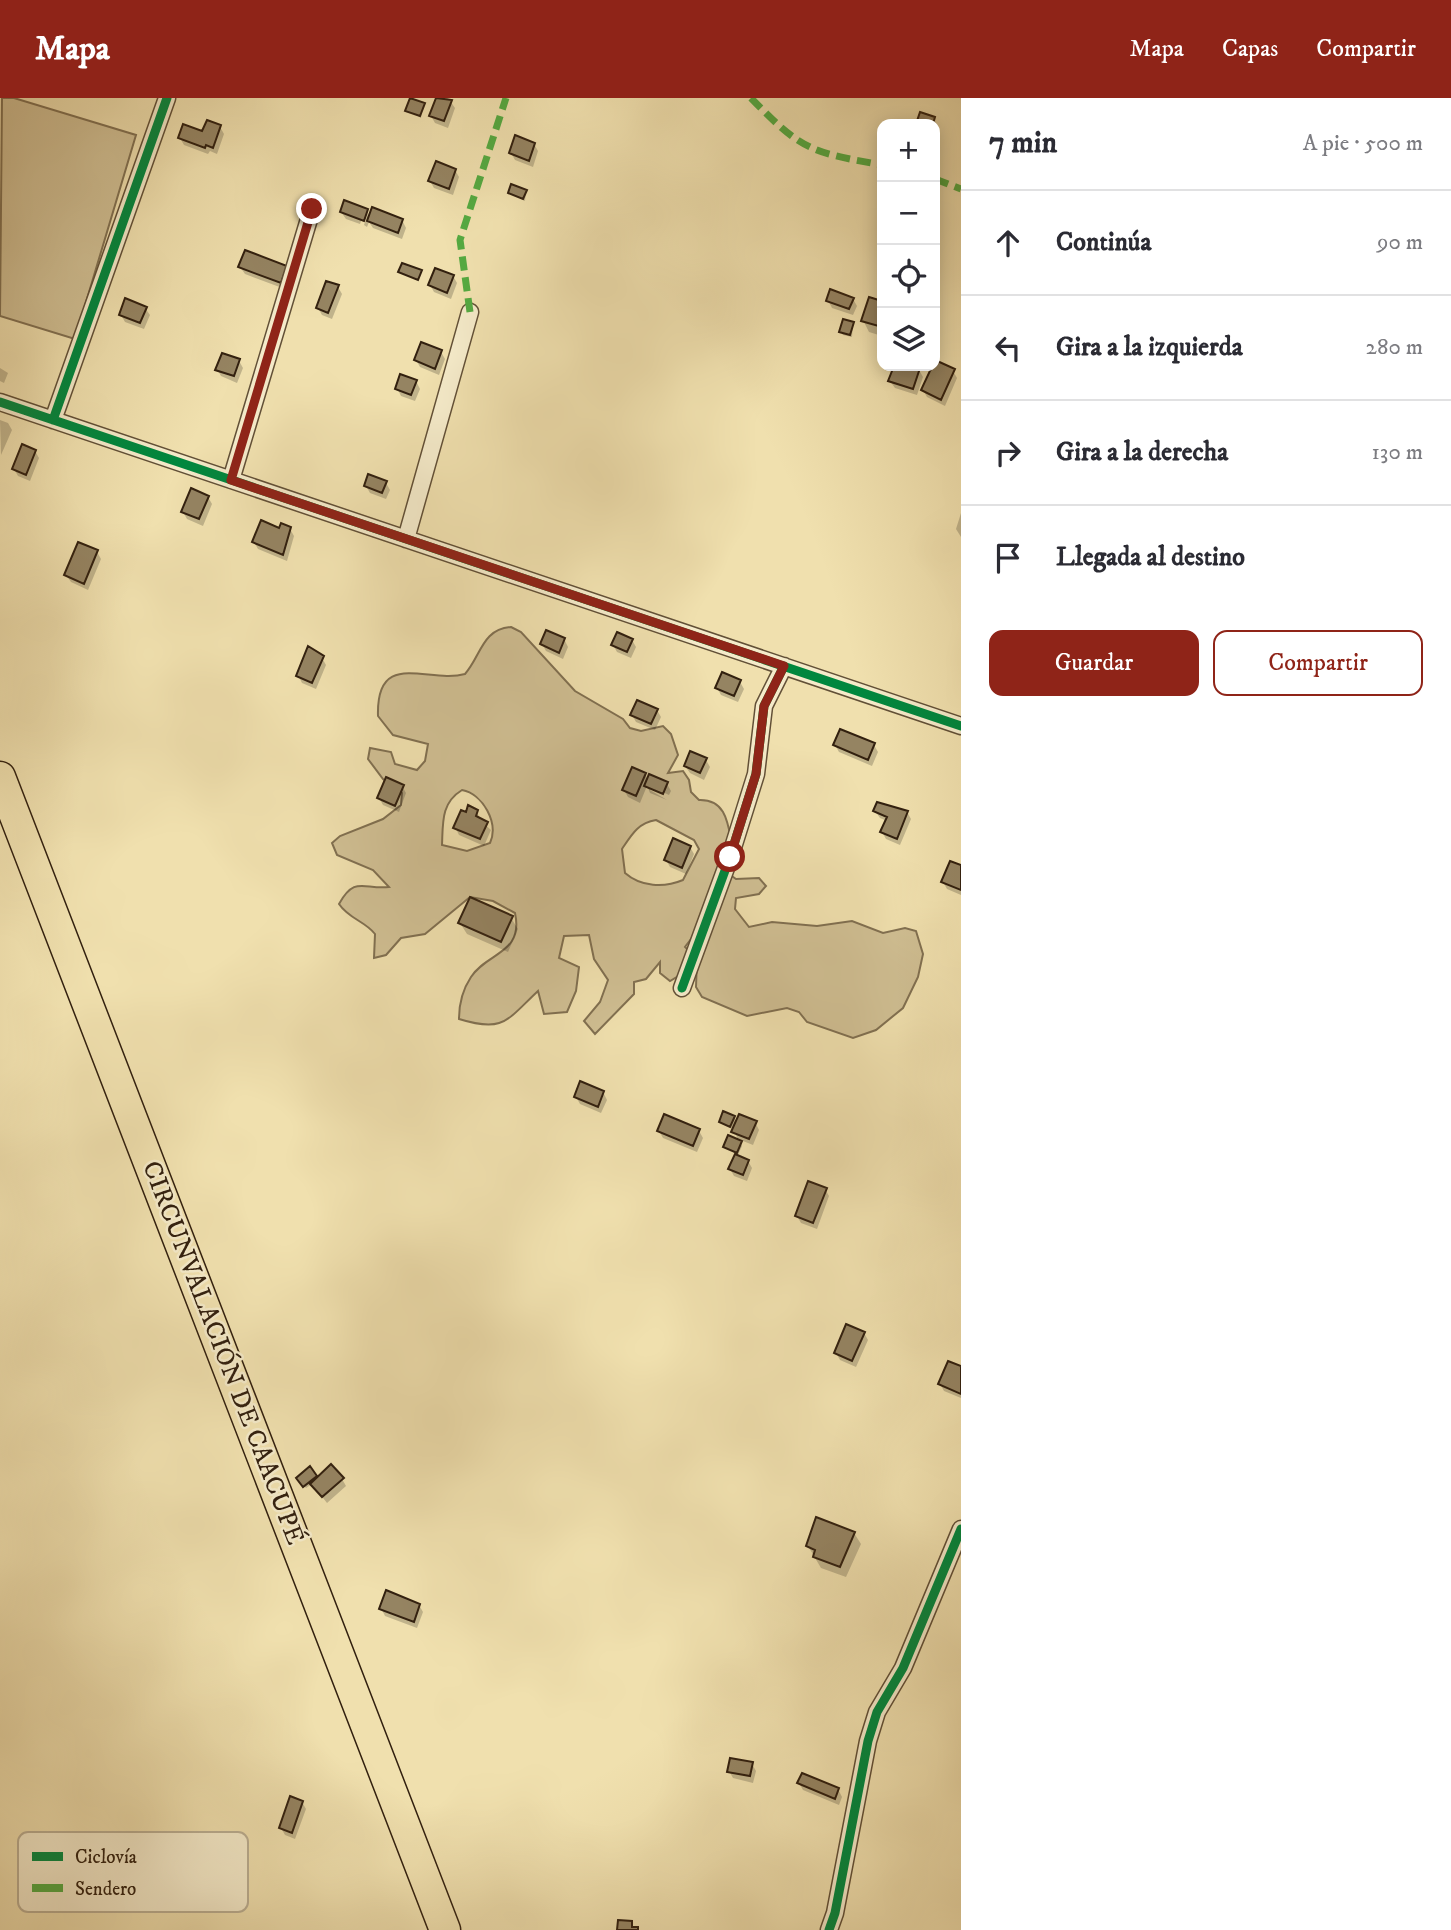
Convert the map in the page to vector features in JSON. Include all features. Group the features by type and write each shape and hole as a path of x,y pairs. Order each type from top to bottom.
{"highway":[{"name":"CIRCUNVALACIÓN DE CAACUPÉ","path":"0,777 445,1930"},
{"name":"CIRCUNVALACIÓN DE CAACUPÉ","path":"0,828 248,1461 426,1930"}],"street":[{"path":"53,420 167,98"},
{"path":"231,480 312,209"},
{"path":"406,539 470,313"},
{"path":"0,402 961,726"},
{"path":"682,988 730,857 756,774 764,706 784,666"},
{"path":"829,1930 835,1913 868,1741 877,1712 903,1668 961,1529"}],"shaded area":[{"path":"2,98 14,98 136,135 75,339 0,316"},
{"path":"511,627 521,632 575,691 623,719 630,728 641,731 663,726 671,734 678,755 668,773 683,771 689,780 691,792 699,800 716,804 725,816 733,849 722,869 736,879 759,878 766,886 759,894 736,898 735,909 749,927 772,922 817,926 852,921 883,933 905,928 916,931 923,954 918,977 903,1008 876,1030 853,1038 807,1022 799,1012 787,1008 747,1016 702,997 696,987 698,930 685,947 694,956 680,975 670,981 660,973 660,962 646,979 634,982 634,994 595,1034 584,1021 600,1002 608,980 594,959 589,935 564,936 559,958 579,967 576,991 567,1012 544,1014 538,991 504,1021 486,1025 474,1023 459,1019 466,987 478,969 509,945 516,926 515,913 493,901 470,897 425,934 401,938 386,955 374,958 375,934 339,904 355,887 389,887 373,870 337,855 332,843 340,836 383,819 401,805 402,793 383,779 368,759 370,748 391,752 395,764 417,770 425,761 428,744 393,735 378,716 380,695 386,682 395,675 465,674 483,644 501,629","holes":["462,790 482,803 491,818 492,827 490,843 467,851 442,845 443,821 447,807","656,820 694,840 699,849 683,880 653,885 638,881 625,873 622,849 640,827"]}],"building":[{"path":"410,98 425,103 420,116 405,111"},
{"path":"436,98 452,100 444,121 429,116"},
{"path":"920,112 935,117 934,119 918,119"},
{"path":"207,120 221,125 213,148 206,145 205,148 178,138 183,124 202,131"},
{"path":"515,135 535,143 529,161 509,153"},
{"path":"436,161 456,169 449,189 428,181"},
{"path":"511,184 527,190 523,199 508,193"},
{"path":"344,200 368,209 364,221 340,212"},
{"path":"372,207 403,219 398,233 367,221"},
{"path":"245,250 287,266 281,283 238,267"},
{"path":"402,263 422,270 418,280 398,272"},
{"path":"435,268 454,275 447,293 428,285"},
{"path":"326,281 339,285 328,313 316,308"},
{"path":"830,289 854,298 849,309 826,301"},
{"path":"869,297 877,299 877,326 861,321"},
{"path":"125,298 147,307 140,323 119,315"},
{"path":"843,319 854,322 850,335 839,332"},
{"path":"421,342 442,350 435,369 414,360"},
{"path":"222,353 240,359 234,376 215,370"},
{"path":"940,362 955,369 941,400 921,390 930,371 940,371"},
{"path":"892,371 919,371 913,389 888,381"},
{"path":"400,374 417,380 411,395 395,389"},
{"path":"22,444 36,450 26,475 12,469"},
{"path":"368,474 387,481 382,493 364,486"},
{"path":"191,488 209,496 199,519 181,512"},
{"path":"261,520 279,528 281,523 291,527 283,555 252,542"},
{"path":"78,542 98,550 84,584 64,575"},
{"path":"546,630 565,638 559,653 540,644"},
{"path":"617,632 633,639 627,652 611,645"},
{"path":"308,646 324,656 312,683 296,676"},
{"path":"722,672 741,680 734,696 715,688"},
{"path":"637,700 658,709 651,724 630,715"},
{"path":"840,729 875,743 868,760 833,745"},
{"path":"690,751 707,758 700,773 684,766"},
{"path":"632,767 646,773 636,796 622,790"},
{"path":"649,774 668,782 663,794 644,786"},
{"path":"386,777 404,785 395,806 377,798"},
{"path":"877,802 908,811 897,839 880,832 887,817 873,811"},
{"path":"468,805 478,810 476,816 488,822 480,839 453,828 461,810 466,812"},
{"path":"673,838 691,846 682,868 664,860"},
{"path":"950,861 961,865 961,890 941,882"},
{"path":"470,897 513,916 501,942 458,923"},
{"path":"580,1081 604,1091 598,1107 574,1097"},
{"path":"723,1111 735,1116 730,1127 719,1122"},
{"path":"664,1114 700,1129 693,1146 657,1131"},
{"path":"739,1114 757,1121 749,1139 731,1132"},
{"path":"728,1135 742,1141 737,1153 723,1147"},
{"path":"735,1154 749,1160 743,1175 728,1169"},
{"path":"808,1181 827,1188 813,1223 795,1216"},
{"path":"846,1324 865,1332 852,1361 834,1353"},
{"path":"948,1361 961,1366 961,1394 938,1384"},
{"path":"331,1464 344,1478 322,1497 310,1484"},
{"path":"310,1466 317,1476 303,1487 296,1478"},
{"path":"816,1517 855,1532 840,1567 813,1557 815,1550 806,1546"},
{"path":"386,1590 420,1604 414,1622 379,1609"},
{"path":"730,1758 753,1762 750,1776 727,1772"},
{"path":"802,1773 839,1788 835,1799 797,1783"},
{"path":"290,1796 303,1801 292,1833 279,1828"},
{"path":"618,1920 632,1921 632,1927 638,1927 638,1930 617,1930"}],"marked path":[{"path":"470,312 460,240 506,98"},
{"path":"751,98 783,129 809,146 823,152 877,164"},
{"path":"940,181 961,189"}],"cycle path":[{"path":"53,420 167,98"},
{"path":"0,402 961,726"},
{"path":"682,988 730,857 756,774 764,706 784,666"},
{"path":"829,1930 835,1913 868,1741 877,1712 903,1668 961,1529"}],"route":[{"path":"312,209 231,480 784,666 764,706 759,729 756,774 730,857"}]}
